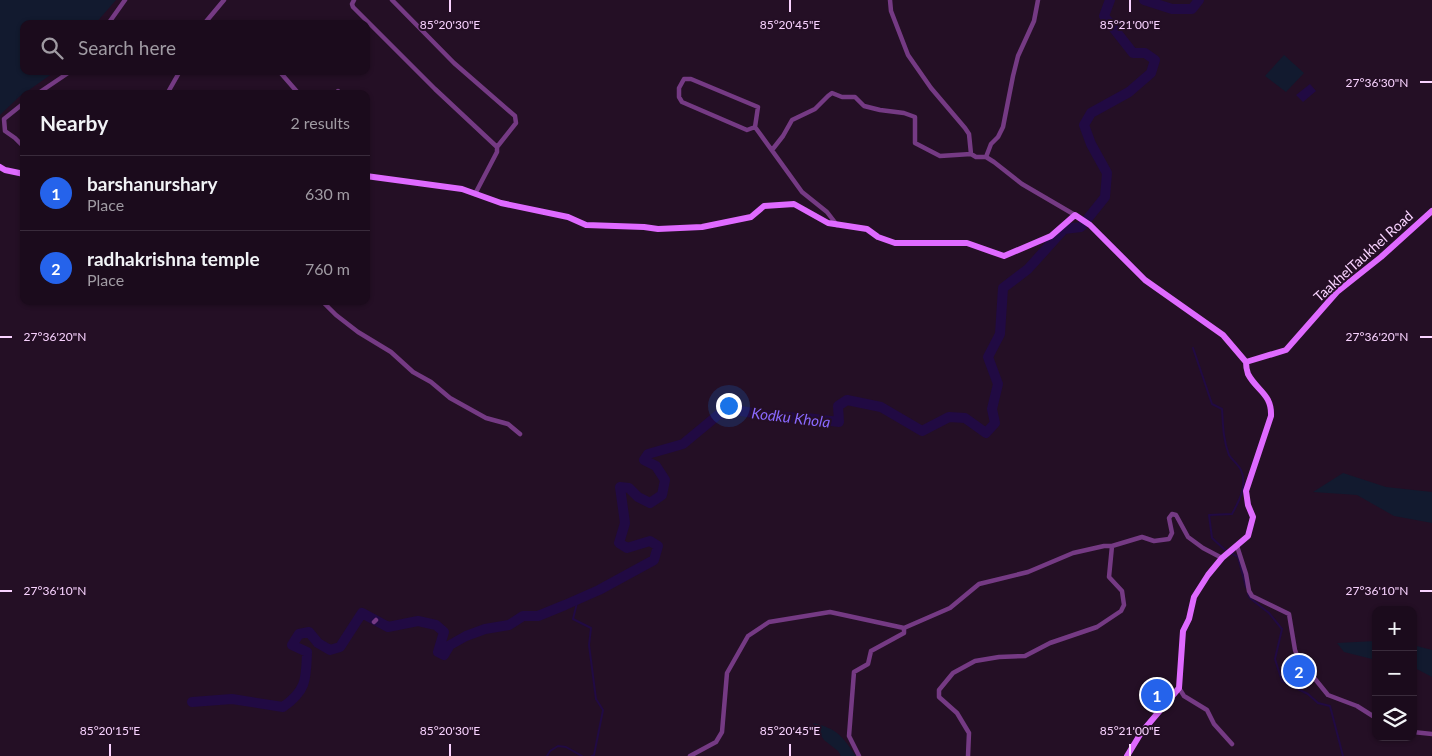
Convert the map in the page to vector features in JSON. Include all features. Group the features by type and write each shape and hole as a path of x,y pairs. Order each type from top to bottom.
{"street":[{"path":"111,20 125,0"},
{"path":"207,20 224,0"},
{"path":"354,0 353,7 365,20"},
{"path":"392,0 454,63 515,116 516,122 497,147 497,152 475,194"},
{"path":"890,0 890,11 908,55 930,88 969,134 971,154"},
{"path":"986,158 991,144 998,137 1002,127 1016,63 1034,21 1038,0"},
{"path":"370,25 497,147"},
{"path":"43,90 65,75"},
{"path":"169,90 178,75"},
{"path":"282,75 296,90"},
{"path":"755,128 747,130 682,102 679,97 684,79 691,79 758,107 755,128 802,192 827,212 837,225"},
{"path":"772,150 792,120 815,109 832,93 842,97 855,97 864,106 904,113 915,118 915,143 940,156 971,154 976,157 986,158 1022,184 1078,216 1090,225 1145,280 1223,335 1246,362 1248,374 1266,396 1271,408 1246,491 1248,505 1253,517 1248,536 1234,550 1222,558 1194,597 1189,619 1183,631 1179,688 1184,696 1207,710 1214,724 1232,744"},
{"path":"20,106 4,119 5,131 20,142"},
{"path":"0,167 20,173"},
{"path":"370,177 462,190 501,204 568,217 586,225 658,229 702,227 751,217 764,206 794,204 828,223 866,229 878,237 895,242 967,243 1004,256 1050,236 1078,216"},
{"name":"TaakhelTaukhel Road","path":"1246,362 1286,350 1337,292 1381,257 1432,211"},
{"path":"326,305 344,321 390,352 413,372 431,382 450,398 486,418 508,424 520,434"},
{"path":"690,756 716,742 722,732 727,673 748,636 769,622 830,612 904,628 950,608 979,584 1028,572 1073,553 1112,546 1142,537 1154,540 1169,539 1172,533 1169,518 1172,514 1176,514 1188,537 1222,558"},
{"path":"968,756 970,733 957,714 939,697 939,690 953,673 976,661 1025,656 1050,643 1097,627 1121,611 1124,605 1122,592 1110,577 1112,546"},
{"path":"1234,550 1246,574 1249,591 1252,596 1289,614 1298,658 1328,695 1357,706 1372,715"},
{"path":"858,756 848,736 854,672 868,664 871,651 904,633 904,628"},
{"path":"1127,756 1141,733 1179,688"},
{"path":"1417,732 1432,734"}],"shaded area":[{"path":"0,0 116,0 98,20 20,20 20,75 50,75 29,90 20,90 20,96 0,115"},
{"path":"1284,55 1304,73 1286,92 1265,76"},
{"path":"1310,84 1316,91 1303,102 1296,95"},
{"path":"1343,473 1386,487 1432,492 1432,523 1394,516 1357,495 1313,492"},
{"path":"1372,641 1372,659 1344,652 1337,643"},
{"path":"1417,646 1432,650 1432,677 1417,669"},
{"path":"813,723 839,734 856,756 841,756 838,751 824,740"}],"waterway":[{"name":"Kodku Khola","path":"192,702 232,699 283,707 297,695 304,683 307,652 292,645 299,634 309,632 318,643 330,650 340,647 362,613 388,627 418,621 436,625 444,632 438,652 444,655 450,645 466,636 485,629 509,625 523,616 538,616 599,590 654,560 658,546 650,541 627,548 619,543 625,523 620,487 629,488 638,497 650,503 662,495 665,480 656,466 644,460 648,454 683,444 718,415 735,410 777,417 839,422 838,406 847,400 881,407 922,431 949,417 965,418 986,433 995,423 992,409 998,384 988,357 1000,334 1003,288 1028,269 1064,229 1081,227 1105,197 1107,173 1091,144 1084,125 1091,113 1129,92 1151,73 1155,60 1145,53 1133,53 1104,16 1110,0"},
{"name":"Kodku Khola","path":"1144,0 1172,9 1192,9 1199,0"},
{"path":"1193,348 1212,404 1222,409 1227,449 1229,455 1241,470 1244,481 1242,493 1232,514 1209,515 1212,538 1224,549 1238,557 1246,587"},
{"path":"1248,594 1250,598 1269,613 1282,629 1275,659 1282,681 1308,694 1318,703 1330,706 1343,756"},
{"path":"578,599 573,619 591,628 589,645 596,699 603,710 594,755 592,756"},
{"path":"547,756 550,751 558,746 566,747 582,756"}],"place":[{"name":"radhakrishna temple","path":"1299,671"},
{"name":"barshanurshary","path":"1157,695"}]}
